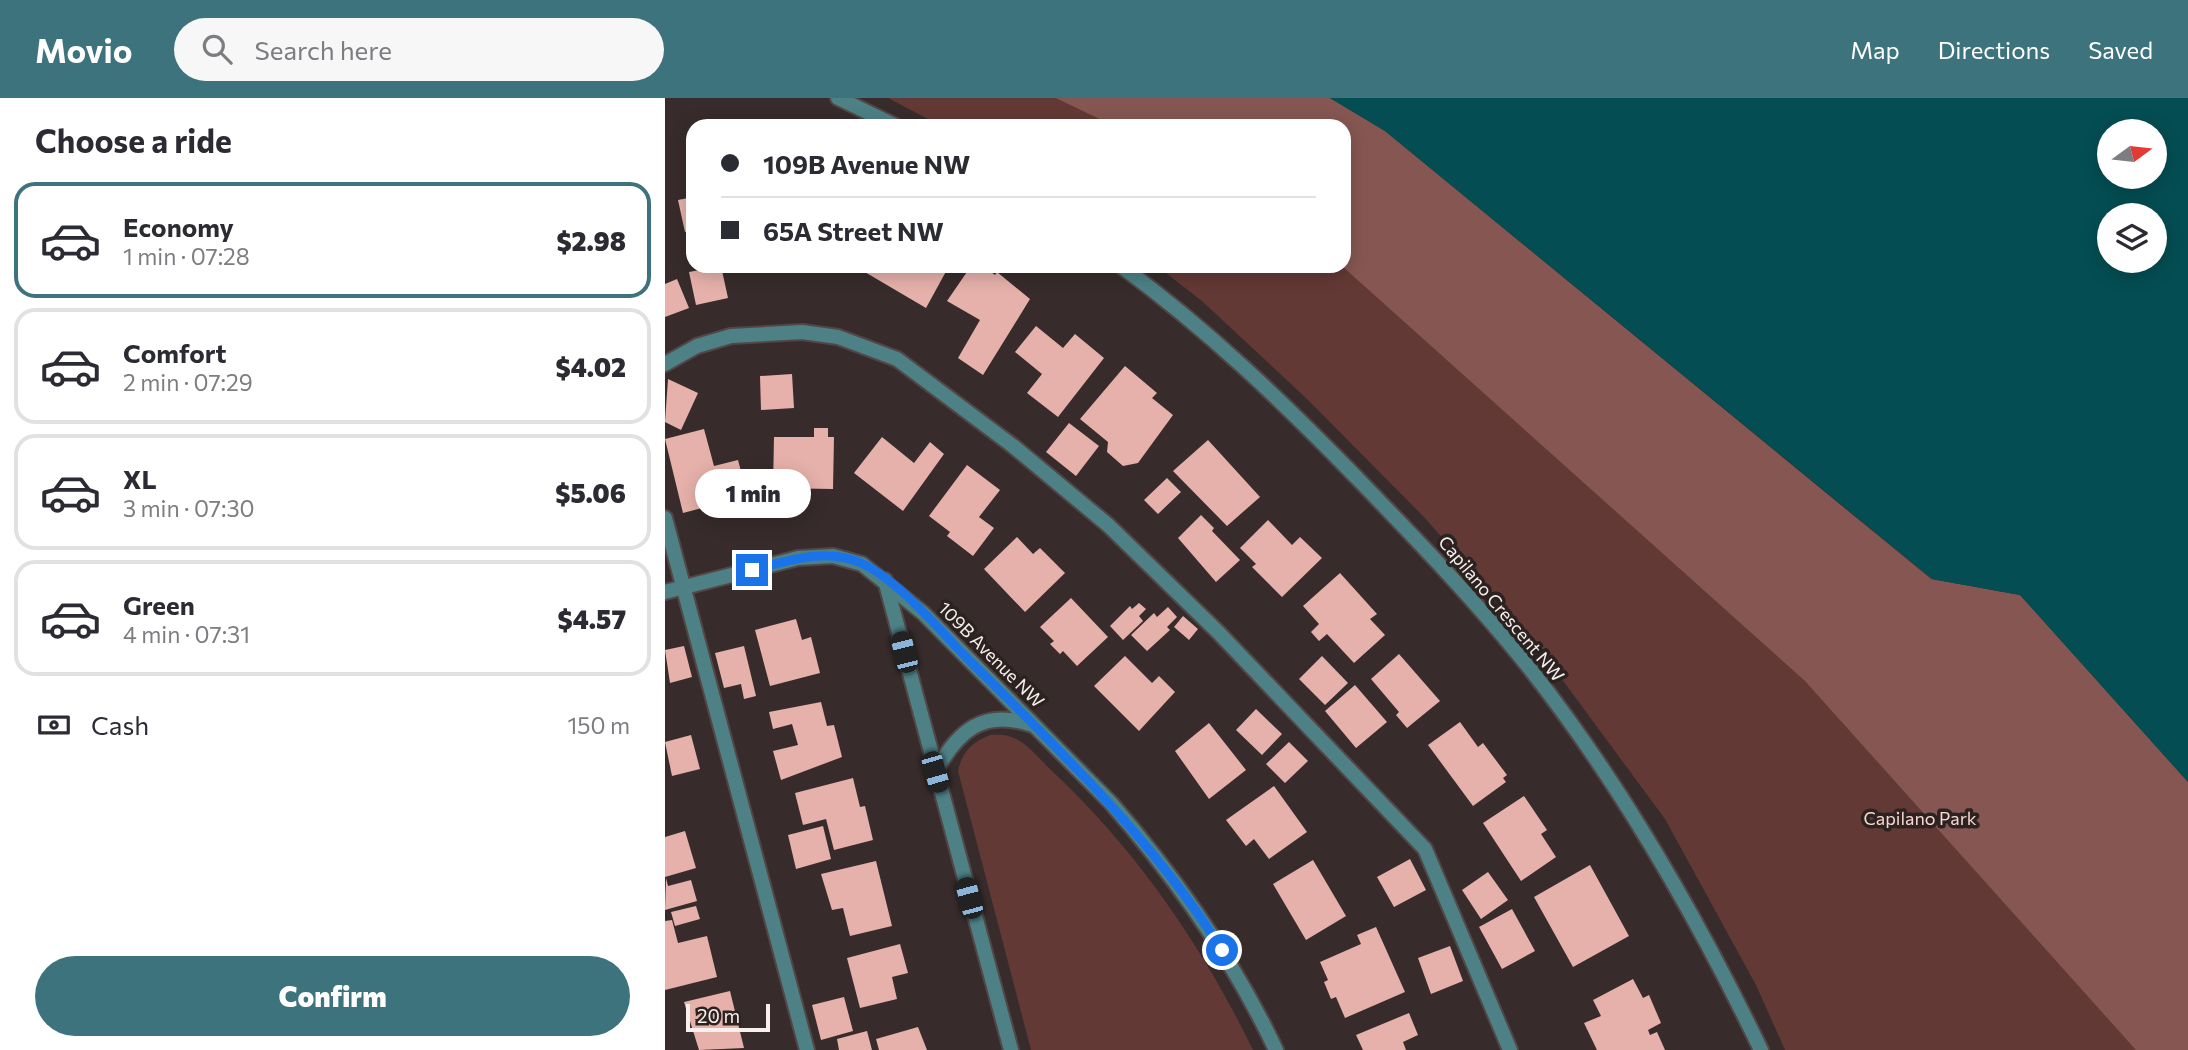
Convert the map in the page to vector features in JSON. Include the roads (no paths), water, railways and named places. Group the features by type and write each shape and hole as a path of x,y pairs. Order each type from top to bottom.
{"street":[{"path":"838,98 882,119"},
{"name":"Capilano Crescent NW","path":"1130,273 1210,337 1290,411 1438,562 1532,672 1574,729 1664,865 1724,973 1761,1050"},
{"path":"665,365 697,346 731,336 802,332 838,337 897,359 1013,446 1108,525 1168,583 1425,849 1510,1050"},
{"path":"665,518 807,1050"},
{"name":"109B Avenue NW","path":"665,592 817,556 855,561 885,580 923,614 1111,803 1200,914 1233,968 1276,1050"},
{"path":"885,580 1010,1050"},
{"path":"935,772 961,734 981,723 1013,719 1035,726"}],"water":[{"path":"1330,98 2188,98 2188,782 2020,595 1932,579 1385,131"}],"park label":[{"name":"Capilano Park","path":"1920,819"}]}
